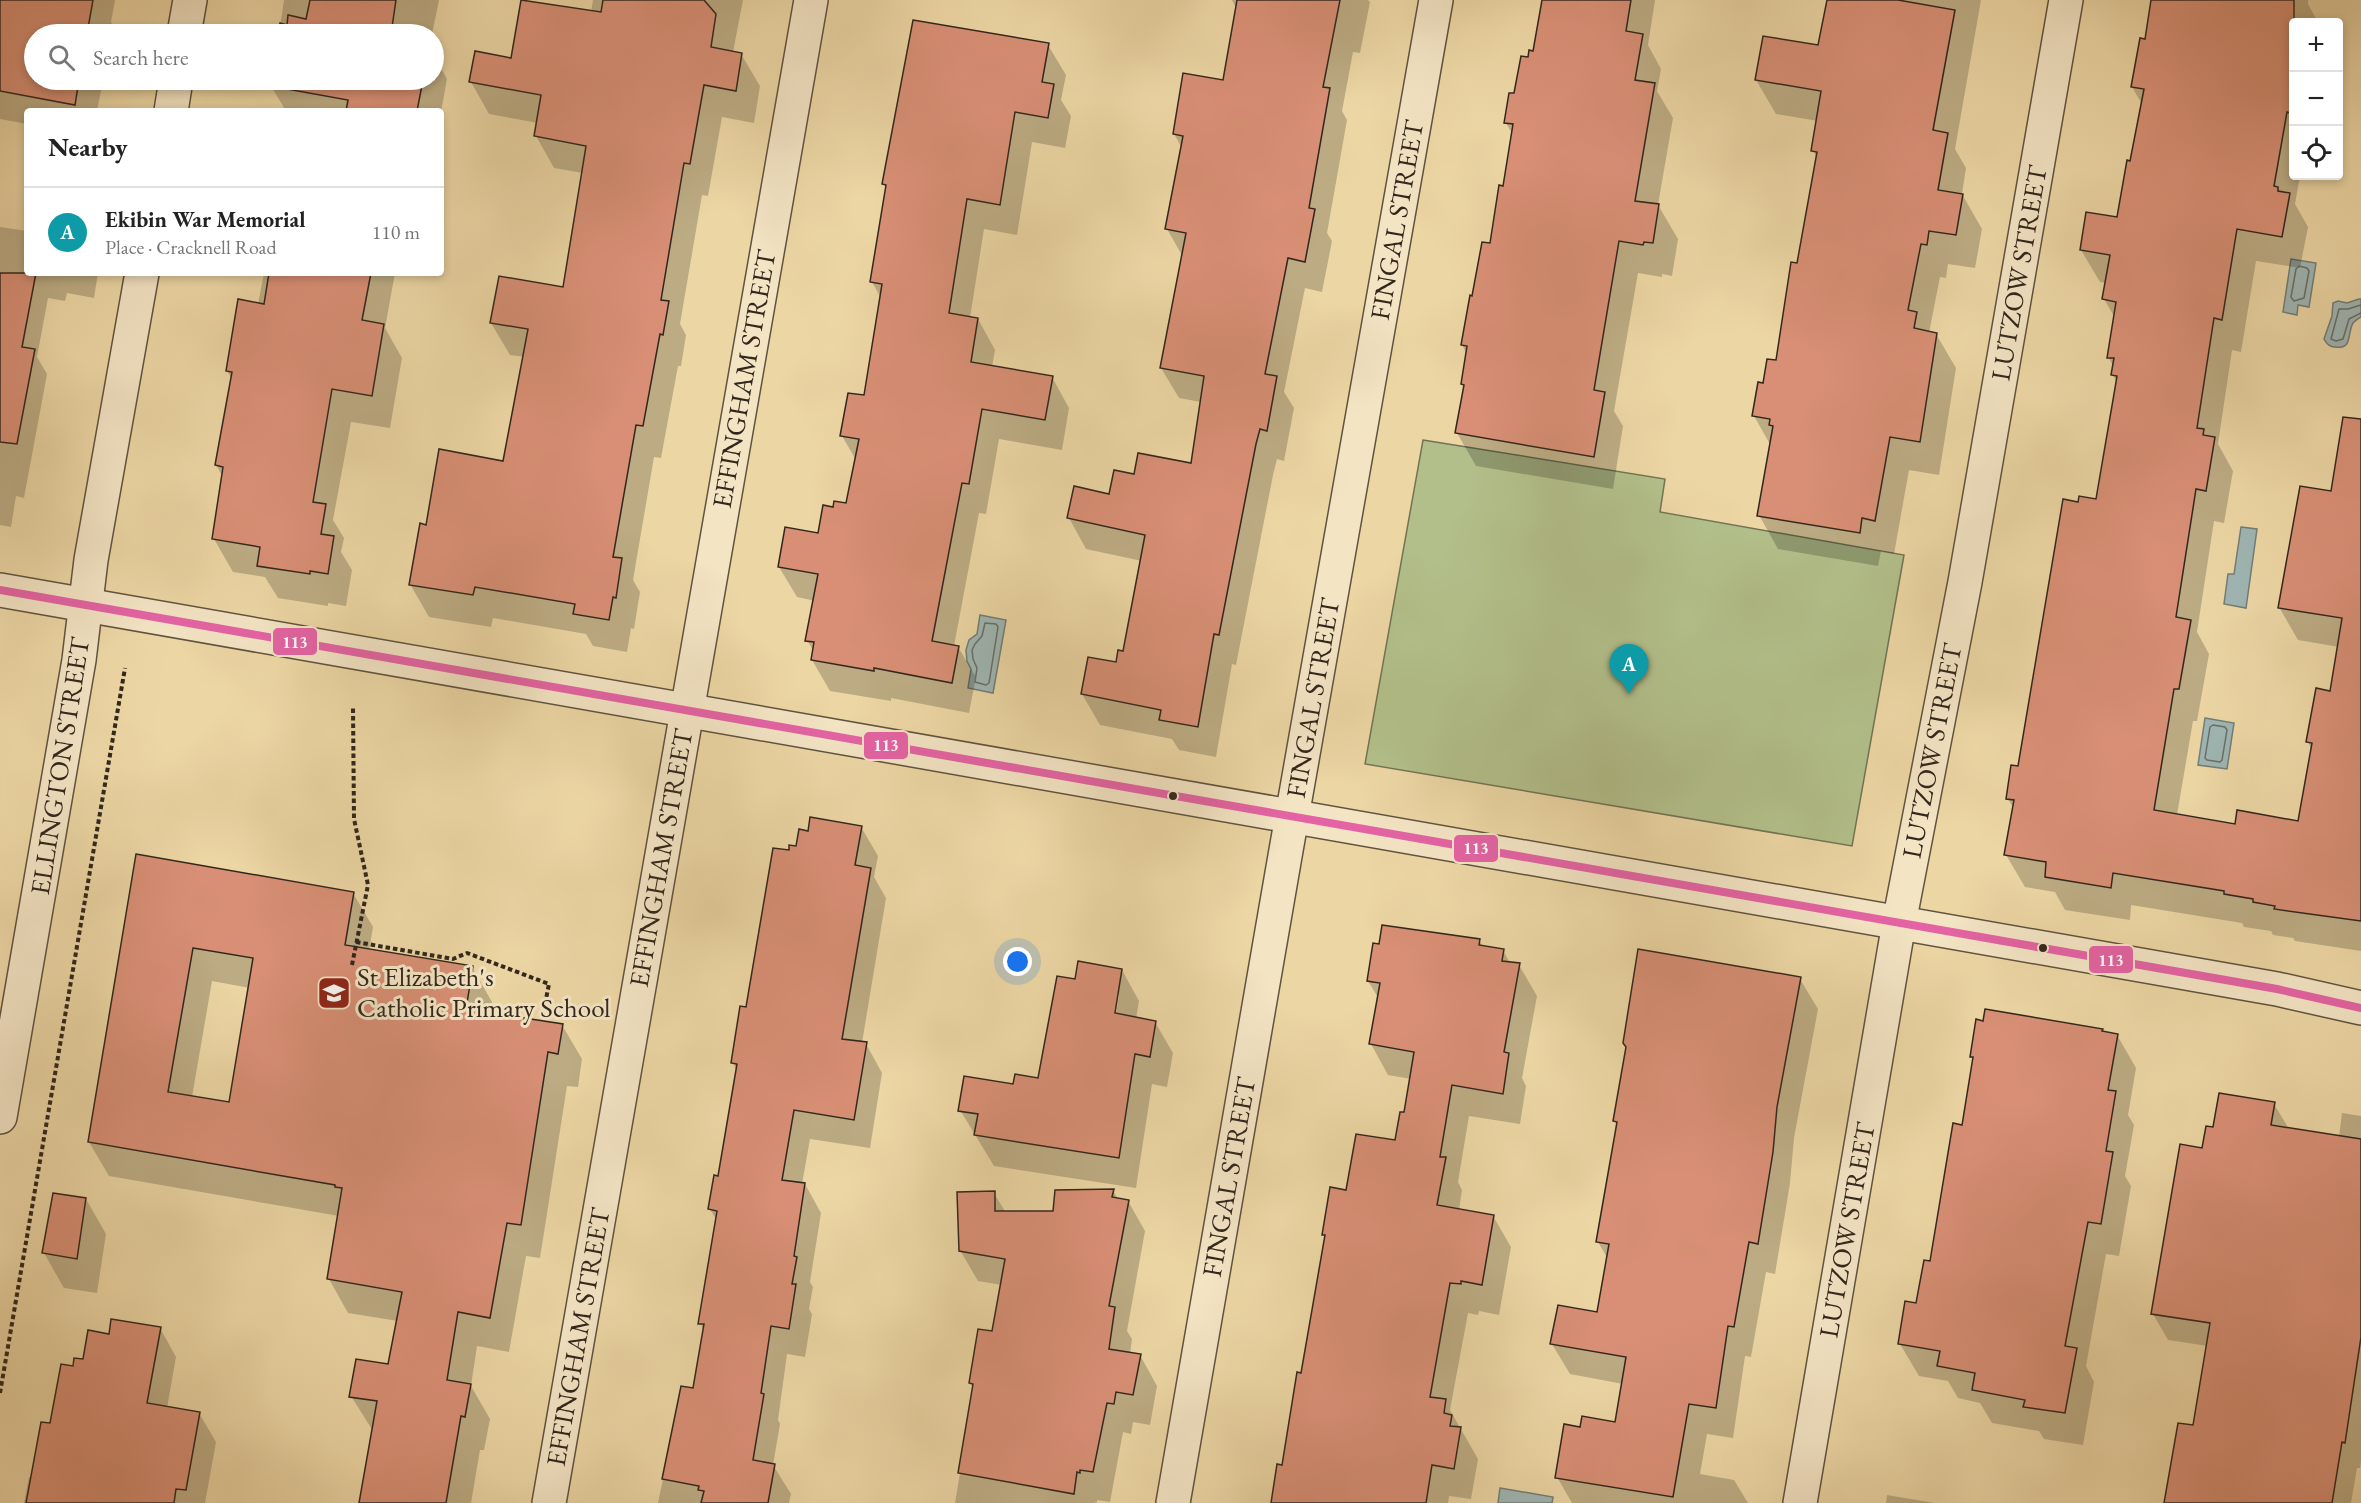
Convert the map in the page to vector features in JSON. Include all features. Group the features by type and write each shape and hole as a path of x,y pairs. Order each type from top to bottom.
{"street":[{"path":"186,24 190,0"},
{"name":"EFFINGHAM STREET","path":"549,1503 811,0"},
{"name":"FINGAL STREET","path":"1173,1503 1436,0"},
{"name":"LUTZOW STREET","path":"1800,1503 1899,923 1965,582 2066,0"},
{"path":"171,108 174,90"},
{"name":"ELLINGTON STREET","path":"0,1117 77,672 93,549 141,276"},
{"path":"0,590 2277,989 2361,1008"}],"path":[{"path":"0,1393 125,668"},
{"path":"352,964 368,885 354,819 353,708"},
{"path":"357,942 453,959 467,953 549,984 546,999"}],"green space":[{"path":"1423,440 1665,479 1660,512 1904,555 1852,846 1365,764"}],"water":[{"path":"2291,259 2316,263 2309,307 2298,305 2297,315 2283,312"},
{"path":"2361,299 2361,317 2353,323 2347,343 2341,347 2329,346 2324,339 2332,316 2333,303 2338,301 2347,303"},
{"path":"2241,527 2257,529 2246,608 2224,604 2228,574 2234,574"},
{"path":"980,615 1006,620 993,693 968,688 971,669 967,661 966,650 969,640 977,634"},
{"path":"2205,718 2234,723 2227,769 2198,765"},
{"path":"1500,1488 1553,1497 1552,1503 1498,1503"}],"building":[{"path":"0,0 93,0 89,24 24,24 24,90 77,90 75,105 0,91"},
{"path":"310,0 396,0 392,24 287,24 288,15 306,19"},
{"path":"521,0 601,12 603,0 704,0 716,14 711,47 742,53 736,91 704,85 690,164 684,163 661,300 669,301 663,335 660,334 643,426 636,425 613,557 622,558 616,598 613,597 609,620 573,614 575,604 475,587 473,595 409,585 420,523 426,525 439,449 503,461 528,329 490,323 499,276 563,287 586,146 534,136 541,95 469,82 475,51 511,58"},
{"path":"1237,0 1340,0 1323,87 1330,88 1309,208 1315,209 1305,262 1288,258 1265,374 1277,376 1267,431 1260,429 1256,444 1219,635 1214,634 1198,727 1159,720 1161,710 1081,694 1088,657 1116,662 1118,650 1123,651 1145,535 1067,518 1074,486 1109,494 1114,470 1134,474 1138,453 1191,463 1204,376 1160,368 1186,233 1165,229 1183,136 1173,134 1183,73 1223,80"},
{"path":"1542,0 1631,0 1626,31 1643,34 1635,80 1655,83 1635,201 1659,204 1653,243 1644,242 1643,245 1619,241 1594,390 1605,392 1594,457 1455,433 1464,385 1461,384 1467,346 1461,345 1470,295 1472,296 1482,242 1490,243 1499,185 1503,186 1513,124 1504,123 1509,93 1514,93 1521,56 1528,57 1529,50 1533,51"},
{"path":"1827,0 1898,0 1955,10 1933,130 1948,133 1938,190 1963,194 1956,235 1929,231 1927,245 1921,244 1908,310 1917,312 1914,328 1937,333 1920,442 1890,437 1875,521 1862,518 1860,533 1757,516 1773,426 1769,425 1770,419 1752,416 1758,382 1763,383 1767,359 1776,360 1791,262 1797,263 1817,152 1811,151 1821,91 1755,80 1763,36 1818,45"},
{"path":"2151,0 2294,0 2294,18 2289,18 2289,113 2287,112 2274,186 2278,187 2278,191 2290,193 2282,237 2237,229 2222,320 2214,318 2197,428 2204,429 2203,435 2215,437 2206,491 2196,489 2176,617 2191,620 2179,689 2174,689 2154,810 2235,824 2237,810 2298,821 2312,743 2306,742 2316,688 2330,691 2342,618 2278,608 2300,486 2331,491 2343,417 2361,419 2361,921 2274,909 2275,906 2224,894 2224,891 2113,873 2111,888 2045,877 2046,862 2004,855 2014,800 2006,799 2011,765 2018,766 2063,499 2078,502 2079,496 2096,499 2117,376 2111,375 2114,358 2107,358 2116,302 2102,299 2110,255 2080,250 2086,212 2117,217 2127,160 2130,161 2144,89 2131,87 2140,38 2145,39"},
{"path":"913,20 1049,43 1042,82 1054,84 1048,118 1015,112 1000,205 967,199 949,313 978,318 971,362 1053,376 1045,420 982,409 969,484 962,483 932,641 959,646 952,683 874,668 874,671 811,660 814,642 805,641 818,574 778,567 785,527 818,533 823,505 833,507 834,501 846,503 859,439 840,436 848,393 864,395 882,284 870,282 886,185 882,184"},
{"path":"292,90 421,90 418,108 347,108 348,100"},
{"path":"0,273 24,273 24,276 35,276 22,347 35,349 17,444 0,442"},
{"path":"269,276 370,276 362,320 384,324 372,396 332,389 313,502 326,504 321,534 334,536 328,574 310,571 310,574 257,566 260,547 212,539 223,467 215,465 232,372 226,371 238,299 264,304"},
{"path":"810,817 862,826 855,865 871,868 842,1039 867,1042 854,1120 794,1110 782,1180 805,1183 794,1256 797,1257 792,1284 796,1284 789,1329 771,1326 761,1393 764,1394 753,1460 775,1464 768,1503 701,1503 704,1491 698,1490 699,1486 662,1479 681,1386 693,1388 704,1324 698,1324 717,1211 708,1209 714,1175 718,1176 737,1064 731,1063 740,1006 746,1007 773,848 789,850 789,845 796,846 799,829 808,831"},
{"path":"136,854 354,892 345,945 473,966 466,1009 563,1024 558,1054 548,1052 521,1225 507,1223 490,1318 458,1312 447,1380 471,1384 465,1417 461,1416 446,1503 359,1503 377,1401 349,1397 356,1359 388,1364 402,1292 327,1279 342,1188 88,1142","holes":["193,948 253,958 229,1102 168,1092"]},
{"path":"1382,925 1480,939 1479,945 1504,949 1502,961 1520,963 1504,1052 1509,1053 1503,1094 1452,1085 1440,1157 1446,1157 1437,1205 1494,1215 1482,1285 1461,1281 1461,1284 1450,1283 1430,1397 1446,1399 1444,1413 1452,1415 1450,1426 1461,1427 1454,1469 1432,1465 1426,1503 1271,1503 1277,1464 1282,1465 1297,1372 1301,1373 1325,1235 1322,1235 1330,1187 1346,1190 1356,1134 1395,1140 1400,1112 1404,1112 1414,1052 1369,1044 1380,983 1367,981 1373,943 1379,944"},
{"path":"1638,949 1801,977 1777,1107 1773,1152 1758,1244 1749,1242 1734,1327 1728,1326 1716,1408 1689,1404 1673,1497 1555,1478 1564,1424 1580,1427 1582,1416 1615,1422 1626,1357 1550,1344 1558,1305 1597,1312 1609,1244 1596,1242 1617,1122 1613,1121 1626,1047 1623,1043"},
{"path":"1078,961 1122,969 1115,1013 1156,1021 1150,1057 1135,1054 1119,1158 974,1135 978,1114 958,1111 964,1076 1013,1084 1015,1074 1038,1078 1057,976 1075,979"},
{"path":"1985,1009 2103,1029 2102,1031 2118,1034 2108,1090 2116,1091 2106,1151 2113,1152 2101,1224 2088,1222 2065,1346 2077,1348 2065,1413 2023,1407 2025,1400 1972,1390 1975,1373 1937,1366 1940,1351 1898,1344 1905,1301 1916,1303 1924,1260 1930,1261 1953,1123 1962,1125 1973,1057 1970,1057 1976,1019 1983,1021"},
{"path":"2219,1093 2275,1102 2271,1125 2361,1139 2361,1337 2345,1443 2342,1442 2332,1503 2164,1503 2178,1423 2193,1425 2210,1323 2151,1314 2180,1144 2202,1148 2206,1126 2213,1127"},
{"path":"1114,1189 1112,1197 1129,1200 1109,1306 1115,1307 1109,1349 1141,1354 1133,1395 1116,1392 1114,1404 1107,1403 1093,1472 1080,1470 1080,1473 1077,1472 1074,1494 958,1473 973,1384 969,1383 978,1329 992,1331 1005,1259 959,1251 957,1192 995,1191 995,1211 1053,1211 1055,1190"},
{"path":"53,1193 86,1198 77,1259 42,1253"},
{"path":"111,1319 161,1327 147,1403 200,1412 186,1490 176,1489 174,1503 26,1503 41,1422 50,1423 61,1364 73,1366 74,1358 83,1359 88,1330 109,1334"}],"transit line":[{"name":"113","path":"0,590 2277,989 2361,1008"}],"place":[{"name":"Ekibin War Memorial","path":"1629,694"},
{"name":"St Elizabeth's Catholic Primary School","path":"334,993"}]}
